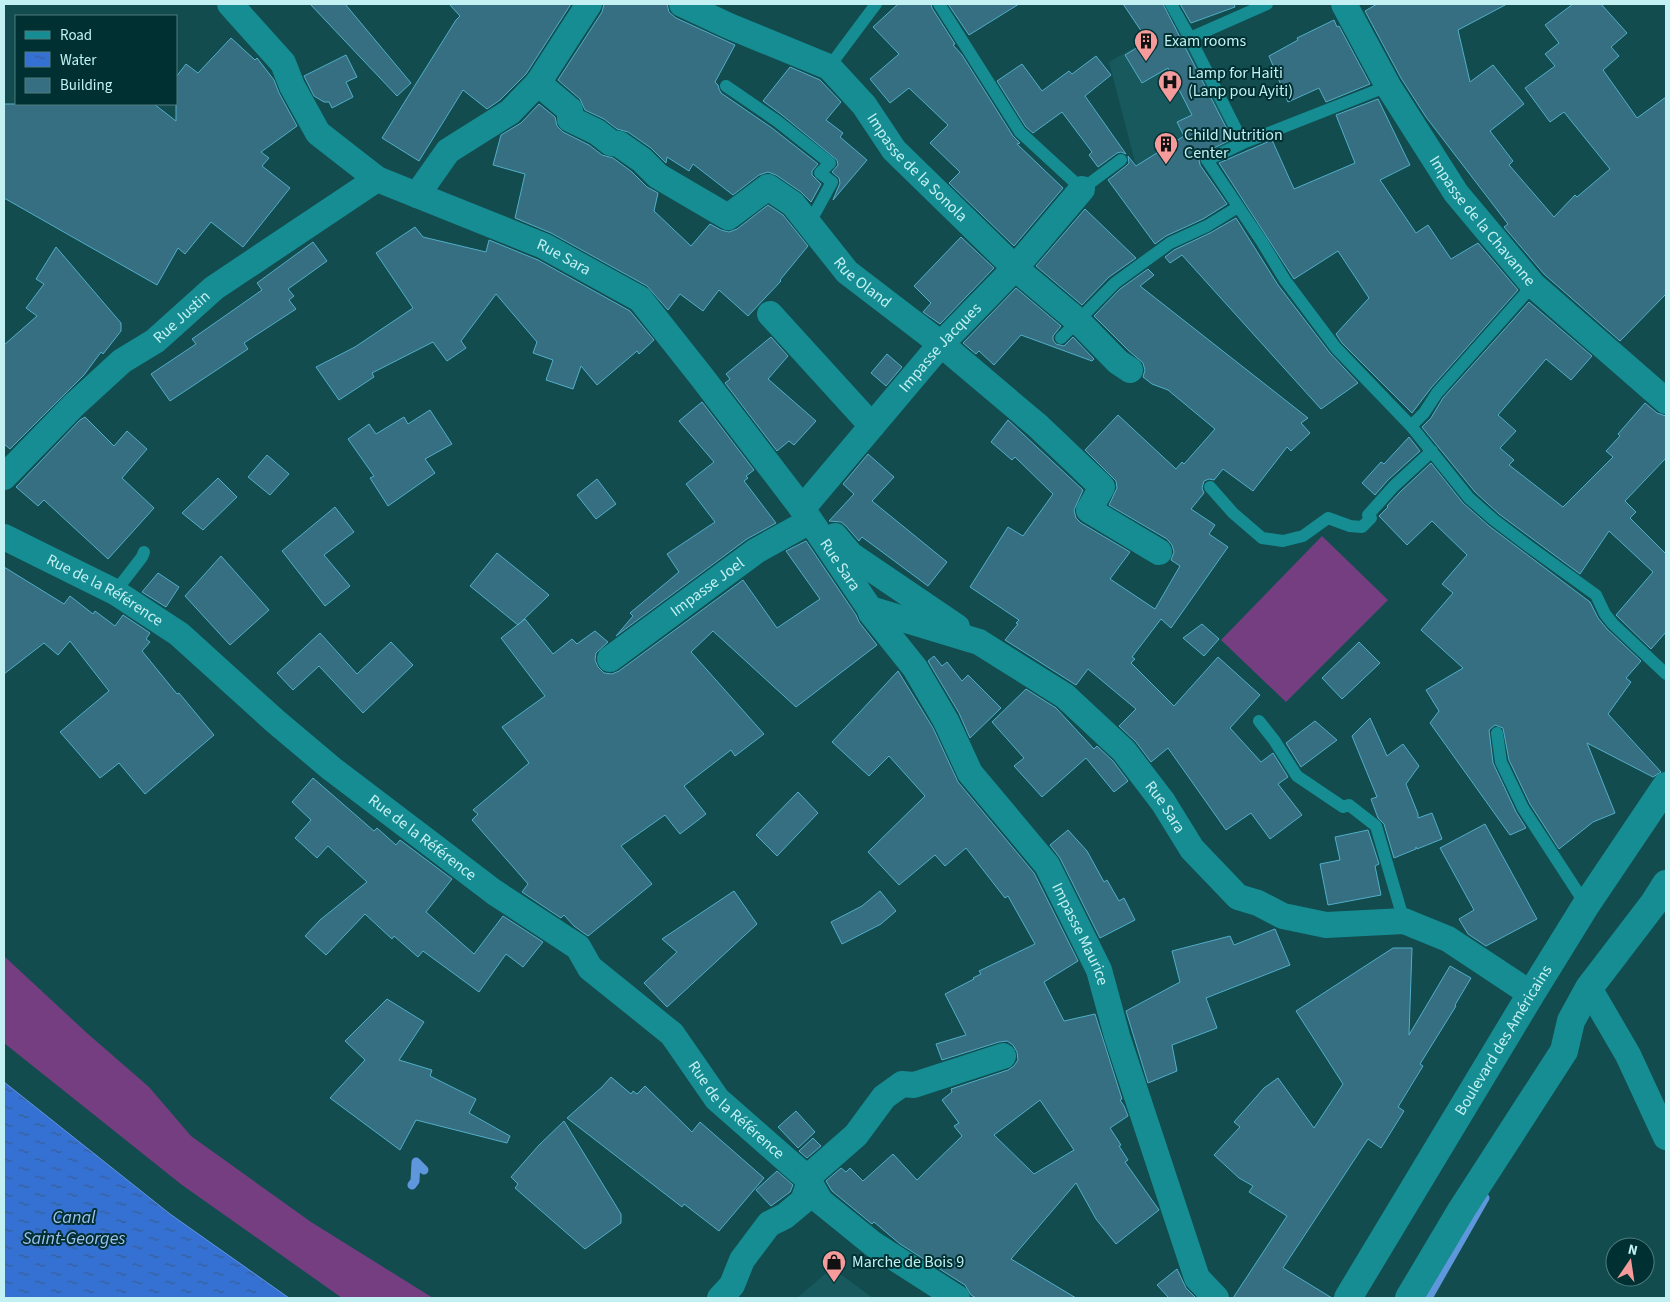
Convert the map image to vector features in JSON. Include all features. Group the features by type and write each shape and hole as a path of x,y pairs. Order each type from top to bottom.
{"main road":[{"name":"Boulevard des Américains","path":"1348,1298 1586,905 1666,786"},
{"path":"1409,1298 1462,1209 1564,1051 1571,1021 1589,988 1654,903 1666,884"}],"street":[{"name":"Rue Sara","path":"230,4 283,63 292,86 318,133 378,179 544,246 640,299 806,511 870,609 979,642 1065,696 1124,751 1163,802 1192,849 1238,897 1283,916 1326,924 1404,921 1448,939 1531,994"},
{"path":"417,195 448,152 510,112 538,83 589,4"},
{"name":"Impasse de la Sonola","path":"682,4 829,67 864,105 894,150 1015,268 1069,329 1130,370"},
{"name":"Impasse de la Chavanne","path":"1344,4 1388,86 1456,192 1533,285 1666,401"},
{"name":"Rue Oland","path":"538,83 570,110 570,118 597,132 611,143 619,144 642,160 658,176 728,217 768,187 793,204 847,272 941,344 1038,426 1102,487 1089,510 1159,552"},
{"name":"Rue Justin","path":"4,477 74,405 122,361 155,341 214,288 378,179"},
{"name":"Impasse Jacques","path":"806,511 872,426 941,344 1015,268 1082,188"},
{"path":"770,314 872,426"},
{"path":"806,511 851,555 979,642"},
{"name":"Impasse Joel","path":"610,659 756,551 806,511"},
{"name":"Rue de la Référence","path":"4,537 115,592 179,634 332,770 494,892 578,947 590,968 672,1034 717,1099 807,1178 820,1201 864,1238 957,1298"},
{"name":"Impasse Maurice","path":"870,609 871,613 915,668 946,721 970,773 1047,865 1099,970 1117,1036 1197,1278 1216,1298"},
{"path":"1589,988 1628,1054 1663,1121"},
{"path":"720,1298 732,1285 742,1260 769,1224 785,1216 803,1201 809,1184 807,1178 856,1135 884,1097 902,1084 914,1085 1003,1056"}],"lane":[{"path":"829,67 876,4"},
{"path":"939,4 1020,132 1082,188 1121,160"},
{"path":"1171,4 1187,32 1242,143"},
{"path":"1187,32 1267,4"},
{"path":"726,86 777,121 830,163 820,173 832,182 809,224"},
{"path":"1388,86 1242,143 1207,160 1285,280 1336,348 1411,426 1470,498 1531,548 1596,595 1605,614 1613,624 1666,674"},
{"path":"1069,329 1116,282 1170,243 1207,226 1238,207"},
{"path":"1411,426 1424,413 1437,393 1533,285"},
{"path":"1210,487 1233,513 1262,538 1283,542 1302,536 1328,518 1350,526 1362,527 1372,518 1368,514 1394,486 1432,451"},
{"path":"115,592 142,558 144,552"},
{"path":"1259,721 1274,740 1297,776 1343,807 1349,805 1376,826 1404,921"},
{"path":"1497,733 1501,762 1524,808 1586,905"}],"shaded area":[{"name":"Lamp for Haiti (Lanp pou Ayiti)","path":"1179,22 1243,143 1154,190 1135,162 1109,62"},
{"path":"1322,536 1388,600 1286,702 1221,640"},
{"path":"4,956 88,1034 149,1087 191,1136 311,1222 433,1298 342,1298 182,1185 4,1043"},
{"name":"Marche de Bois 9","path":"832,1268 873,1298 797,1298"}],"water":[{"name":"Canal Saint-Georges","path":"4,1082 170,1214 289,1298 4,1298"}],"building":[{"path":"310,4 345,4 411,83 397,96"},
{"path":"449,4 571,4 526,74 500,100 487,109 463,90 419,161 382,138 460,16"},
{"path":"604,4 667,4 669,12 676,18 735,45 715,82 721,93 772,128 818,164 812,171 812,175 821,184 811,202 801,192 776,175 768,172 759,175 733,195 693,164 689,171 667,157 666,163 651,148 628,132 617,129 604,119 585,110 580,99 558,80 602,12"},
{"path":"898,4 931,4 955,44 953,45 962,55 1013,136 1020,143 1017,144 1063,188 1014,246 949,183 960,172 930,143 948,125 909,88 890,103 870,79 899,54 873,27"},
{"path":"948,4 1019,4 969,35"},
{"path":"1123,4 1163,4 1232,139 1204,153 1199,160 1200,165 1227,204 1203,219 1166,236 1155,244 1108,180 1129,163 1128,156 1136,166 1184,136 1177,122 1192,115 1168,68 1142,83 1125,55 1148,41"},
{"path":"1180,4 1234,4 1235,7 1191,23"},
{"path":"1377,4 1507,4 1458,30 1470,82 1493,65 1524,104 1490,131 1513,161 1509,165 1554,217 1575,195 1577,197 1610,169 1564,112 1550,122 1525,88 1555,66 1545,54 1559,43 1545,25 1573,4 1601,4 1627,33 1611,47 1619,56 1603,70 1637,118 1666,97 1666,294 1620,341 1544,274 1504,227 1508,224 1426,117 1401,78 1365,11"},
{"path":"1334,20 1370,84 1326,102 1319,88 1288,102 1269,56 1298,40 1297,38"},
{"path":"231,38 255,60 257,58 274,80 297,126 261,152 269,158 262,166 290,188 243,247 211,222 185,254 178,248 157,285 4,198 4,104 155,105 176,121 178,74 186,64 198,73"},
{"path":"346,55 357,77 346,82 353,97 332,108 329,102 324,102 314,96 304,76"},
{"path":"1096,56 1111,75 1085,96 1126,154 1117,153 1098,167 1089,155 1092,152 1062,112 1033,133 1026,127 997,81 1022,64 1042,91 1069,71 1072,74"},
{"path":"790,67 820,80 841,102 826,120 843,133 840,137 867,160 833,200 840,183 839,178 832,172 838,165 837,160 763,101"},
{"path":"1378,99 1410,165 1380,180 1416,233 1428,225 1451,259 1478,243 1518,290 1431,388 1412,413 1342,343 1336,334 1369,298 1338,251 1294,279 1219,163 1272,140 1294,189 1355,163 1336,115"},
{"path":"539,104 555,117 557,126 563,132 589,145 602,155 613,158 632,172 647,187 658,193 654,211 691,246 710,224 729,232 737,229 768,205 783,215 808,246 781,281 748,316 719,290 703,311 680,294 668,310 647,286 551,233 515,218 525,174 493,165 501,135 521,123"},
{"path":"1085,209 1136,258 1109,277 1082,305 1036,266"},
{"path":"1236,218 1278,285 1330,353 1358,383 1321,409 1182,255 1170,263 1165,257 1174,250"},
{"path":"415,227 423,237 486,252 489,240 538,260 630,311 654,340 639,354 637,351 597,385 581,366 573,389 546,380 553,360 533,353 537,342 496,294 461,341 466,348 447,361 433,342 372,373 374,377 339,400 316,367 355,347 413,308 376,253"},
{"path":"961,237 994,268 940,324 923,312 931,303 914,286"},
{"path":"313,242 327,261 288,289 294,296 289,300 296,309 244,343 248,349 170,401 151,374 196,344 192,339 262,290 257,283"},
{"path":"56,247 121,323 121,331 103,354 101,352 84,375 10,449 4,444 4,345 37,316 26,308 44,284 36,279"},
{"path":"1148,269 1154,275 1140,286 1308,418 1301,423 1310,433 1291,451 1287,447 1253,491 1223,469 1214,480 1204,481 1202,488 1204,493 1191,509 1215,525 1209,534 1228,547 1171,628 1161,619 1132,657 1135,659 1131,663 1174,706 1218,657 1260,695 1230,728 1261,762 1273,753 1288,777 1278,784 1302,815 1270,839 1251,813 1226,830 1168,748 1151,762 1136,742 1119,726 1136,709 1088,669 1076,685 1005,640 1019,620 970,587 1008,527 1023,536 1053,494 1015,457 1012,460 991,442 1008,420 1083,490 1074,510 1076,518 1081,523 1130,552 1110,579 1155,609 1180,566 1171,560 1174,552 1172,545 1167,539 1109,505 1117,488 1116,481 1085,450 1118,415 1176,469 1182,462 1184,464 1215,429 1168,390 1152,384 1143,377 1145,370 1143,363 1094,316 1120,289"},
{"path":"1016,288 1061,326 1053,336 1056,344 1064,346 1073,337 1094,359 1092,361 1021,335 994,365 979,351 976,354 963,343"},
{"path":"1529,302 1592,356 1571,380 1546,359 1498,415 1516,431 1500,448 1514,460 1509,465 1563,507 1613,457 1606,451 1645,403 1657,413 1666,416 1666,458 1625,501 1636,512 1630,518 1666,554 1666,632 1651,649 1616,615 1653,572 1609,531 1580,574 1499,514 1475,492 1422,427 1431,418 1443,398"},
{"path":"771,337 788,356 768,379 816,421 794,445 789,441 777,451 725,383 730,379 726,374"},
{"path":"887,354 902,367 886,386 871,373"},
{"path":"702,402 754,470 746,476 748,478 744,481 776,523 747,539 616,636 633,616 630,613 679,572 667,554 715,522 686,484 714,462 679,421"},
{"path":"430,410 452,444 425,459 435,473 388,506 370,478 374,476 348,439 369,424 376,434 404,417 408,424"},
{"path":"85,417 114,446 127,431 147,449 122,478 154,508 108,559 44,500 38,506 16,487"},
{"path":"1409,437 1420,451 1388,480 1375,495 1362,483 1381,462 1384,464"},
{"path":"868,454 894,477 872,501 947,562 928,586 862,537 859,541 841,522 829,521 854,494 843,484"},
{"path":"267,455 289,474 270,495 248,477"},
{"path":"1431,463 1463,503 1489,526 1590,602 1598,618 1607,629 1641,661 1626,678 1631,682 1608,714 1661,772 1653,777 1587,743 1615,813 1593,822 1559,849 1530,804 1509,760 1503,728 1495,725 1489,730 1493,763 1516,812 1526,828 1510,835 1430,723 1439,711 1426,690 1463,668 1421,630 1453,593 1442,584 1467,555 1432,521 1407,545 1379,516 1400,492"},
{"path":"218,478 237,497 203,530 182,513"},
{"path":"597,479 616,504 596,519 577,495"},
{"path":"335,507 354,532 324,555 350,586 325,606 282,551"},
{"path":"806,541 859,622 877,645 796,707 713,631 691,652 764,734 735,756 731,750 684,786 706,814 680,834 665,815 621,846 652,884 588,936 574,926 564,915 561,918 522,892 528,884 472,820 478,814 473,810 529,763 502,727 545,696 501,638 525,619 553,654 572,639 577,644 595,631 608,642 596,653 595,660 598,667 604,673 612,674 619,671 743,580 777,628 820,599 786,551"},
{"path":"497,553 549,595 518,625 470,586"},
{"path":"221,556 269,610 230,645 185,596"},
{"path":"4,567 64,604 70,596 93,614 95,611 115,626 123,615 150,633 146,639 150,642 142,651 214,735 145,794 119,763 100,778 60,732 109,691 70,641 58,655 44,643 4,674"},
{"path":"158,573 179,587 166,607 142,592"},
{"path":"1202,624 1219,639 1204,656 1183,638"},
{"path":"320,633 357,674 391,642 413,665 363,713 319,666 293,690 277,673"},
{"path":"1359,642 1380,663 1342,699 1322,678"},
{"path":"934,656 942,666 947,662 962,681 968,675 1001,708 970,738 959,713 928,661"},
{"path":"898,671 933,728 958,782 1034,873 1078,961 1044,982 1064,1021 1095,1014 1122,1099 1120,1100 1128,1116 1110,1128 1128,1160 1125,1162 1159,1210 1116,1244 1096,1219 1076,1183 1011,1259 1076,1298 976,1298 971,1295 965,1285 900,1244 874,1222 872,1224 832,1191 826,1181 841,1168 846,1172 850,1168 863,1181 893,1154 917,1180 962,1136 954,1126 959,1123 942,1100 952,1092 951,1089 1008,1070 1018,1060 1017,1052 1013,1045 1007,1041 942,1060 936,1044 966,1035 945,994 974,979 981,974 979,971 1035,944 1008,896 1005,898 966,848 945,866 935,855 899,885 868,852 925,796 889,756 869,776 832,742","holes":["1040,1100 1074,1150 1034,1174 994,1135"]},
{"path":"1026,689 1056,708 1094,749 1097,746 1113,761 1128,781 1114,792 1086,758 1042,797 1014,766 1024,758 992,722"},
{"path":"1370,718 1387,756 1403,744 1419,766 1406,784 1418,818 1432,813 1442,839 1417,849 1416,847 1416,849 1394,858 1384,824 1378,818 1371,799 1377,797 1352,736"},
{"path":"1315,721 1337,740 1301,767 1286,743"},
{"path":"313,778 374,831 377,828 396,845 400,840 452,879 426,912 474,954 503,916 543,942 523,967 506,954 479,992 423,951 418,957 394,936 392,939 365,914 326,955 305,936 320,920 367,882 328,846 317,858 295,838 311,820 292,802"},
{"path":"798,792 818,813 777,856 756,835"},
{"path":"1485,824 1537,919 1486,946 1468,934 1459,919 1474,910 1440,848"},
{"path":"1068,830 1087,851 1104,882 1107,880 1119,901 1124,898 1135,920 1100,938 1060,858 1050,845"},
{"path":"1368,830 1379,864 1375,866 1381,895 1328,905 1320,864 1340,860 1335,837"},
{"path":"734,891 757,924 667,1007 644,983 677,952 662,939"},
{"path":"880,891 896,911 881,924 842,944 831,922 862,906"},
{"path":"1275,929 1290,965 1206,998 1217,1028 1172,1045 1177,1071 1148,1083 1126,1011 1180,982 1172,951 1230,936 1234,945"},
{"path":"1393,948 1412,948 1409,1035 1450,966 1471,978 1420,1064 1423,1066 1398,1107 1404,1111 1381,1148 1368,1139 1283,1268 1332,1298 1233,1298 1287,1216 1249,1192 1253,1186 1239,1178 1214,1155 1240,1127 1234,1122 1264,1088 1278,1078 1314,1128 1343,1084 1296,1011"},
{"path":"387,999 424,1022 399,1060 432,1070 430,1076 476,1099 469,1113 510,1136 507,1143 416,1120 400,1150 330,1098 365,1060 345,1041"},
{"path":"611,1077 631,1094 633,1091 637,1094 645,1086 692,1132 700,1122 764,1178 719,1231 684,1204 682,1207 567,1118"},
{"path":"796,1111 815,1132 798,1148 778,1127"},
{"path":"564,1121 621,1214 621,1223 585,1249 515,1188 518,1184 511,1177 539,1145"},
{"path":"813,1138 821,1146 807,1158 799,1151"},
{"path":"777,1171 793,1185 790,1192 771,1206 756,1190"},
{"path":"1177,1269 1186,1288 1196,1298 1169,1298 1157,1285"}],"waterway":[{"path":"412,1185 415,1181 416,1162 424,1170"},
{"path":"1428,1298 1485,1198"}],"place":[{"name":"Exam rooms","path":"1146,62"},
{"name":"Lamp for Haiti (Lanp pou Ayiti)","path":"1170,103"},
{"name":"Child Nutrition Center","path":"1166,165"},
{"name":"Marche de Bois 9","path":"834,1283"}]}
